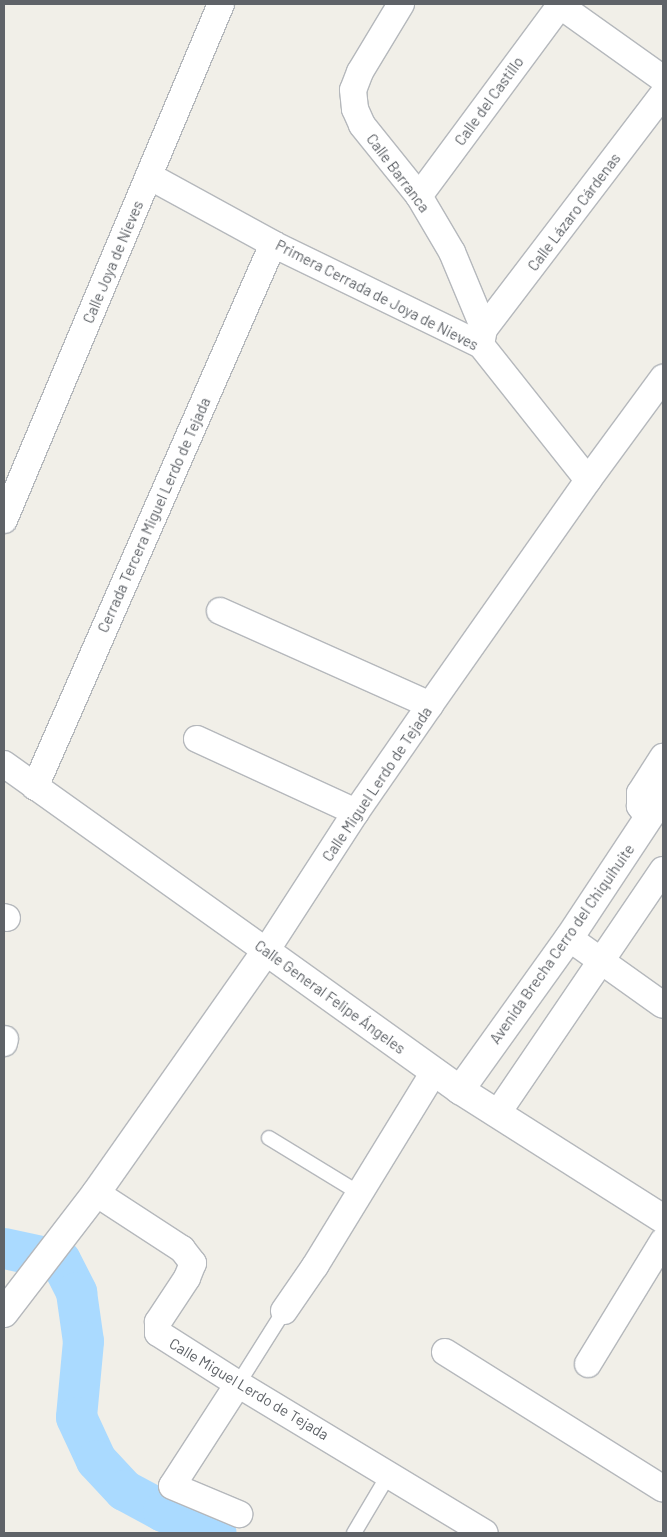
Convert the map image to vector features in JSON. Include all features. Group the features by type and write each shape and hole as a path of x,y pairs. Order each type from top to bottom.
{"street":[{"name":"Calle Joya de Nieves","path":"4,520 221,4"},
{"name":"Calle Barranca","path":"401,4 360,72 353,90 355,109 362,125 419,196 452,252 483,337"},
{"name":"Calle del Castillo","path":"419,196 559,4"},
{"path":"559,4 663,79"},
{"name":"Calle Lázaro Cárdenas","path":"483,337 663,94"},
{"name":"Primera Cerrada de Joya de Nieves","path":"149,176 273,244 483,337 588,480"},
{"name":"Cerrada Tercera Miguel Lerdo de Tejada","path":"35,787 273,244"},
{"name":"Calle Miguel Lerdo de Tejada","path":"4,1314 95,1194 266,950 356,812 588,480 660,388"},
{"path":"220,611 430,705"},
{"path":"197,739 356,812"},
{"path":"656,807 640,806 640,793 663,757"},
{"name":"Calle General Felipe Ángeles","path":"4,764 460,1090 663,1219"},
{"name":"Avenida Brecha Cerro del Chiquihuite","path":"460,1090 569,938 656,807"},
{"path":"497,1114 663,870"},
{"path":"569,938 663,1005"},
{"path":"284,1311 360,1193 434,1072"},
{"name":"Calle Miguel Lerdo de Tejada","path":"95,1194 182,1249 193,1263 187,1278 158,1322 158,1333 238,1384 485,1533"},
{"path":"588,1364 663,1241"},
{"path":"445,1352 663,1489"},
{"path":"238,1384 172,1486 239,1514"}],"lane":[{"path":"268,1138 360,1193"},
{"path":"238,1384 284,1311"},
{"path":"354,1533 389,1474"}],"waterway":[{"path":"4,1248 60,1260 76,1292 83,1341 76,1417 96,1460 124,1490 163,1511 216,1533"}]}
